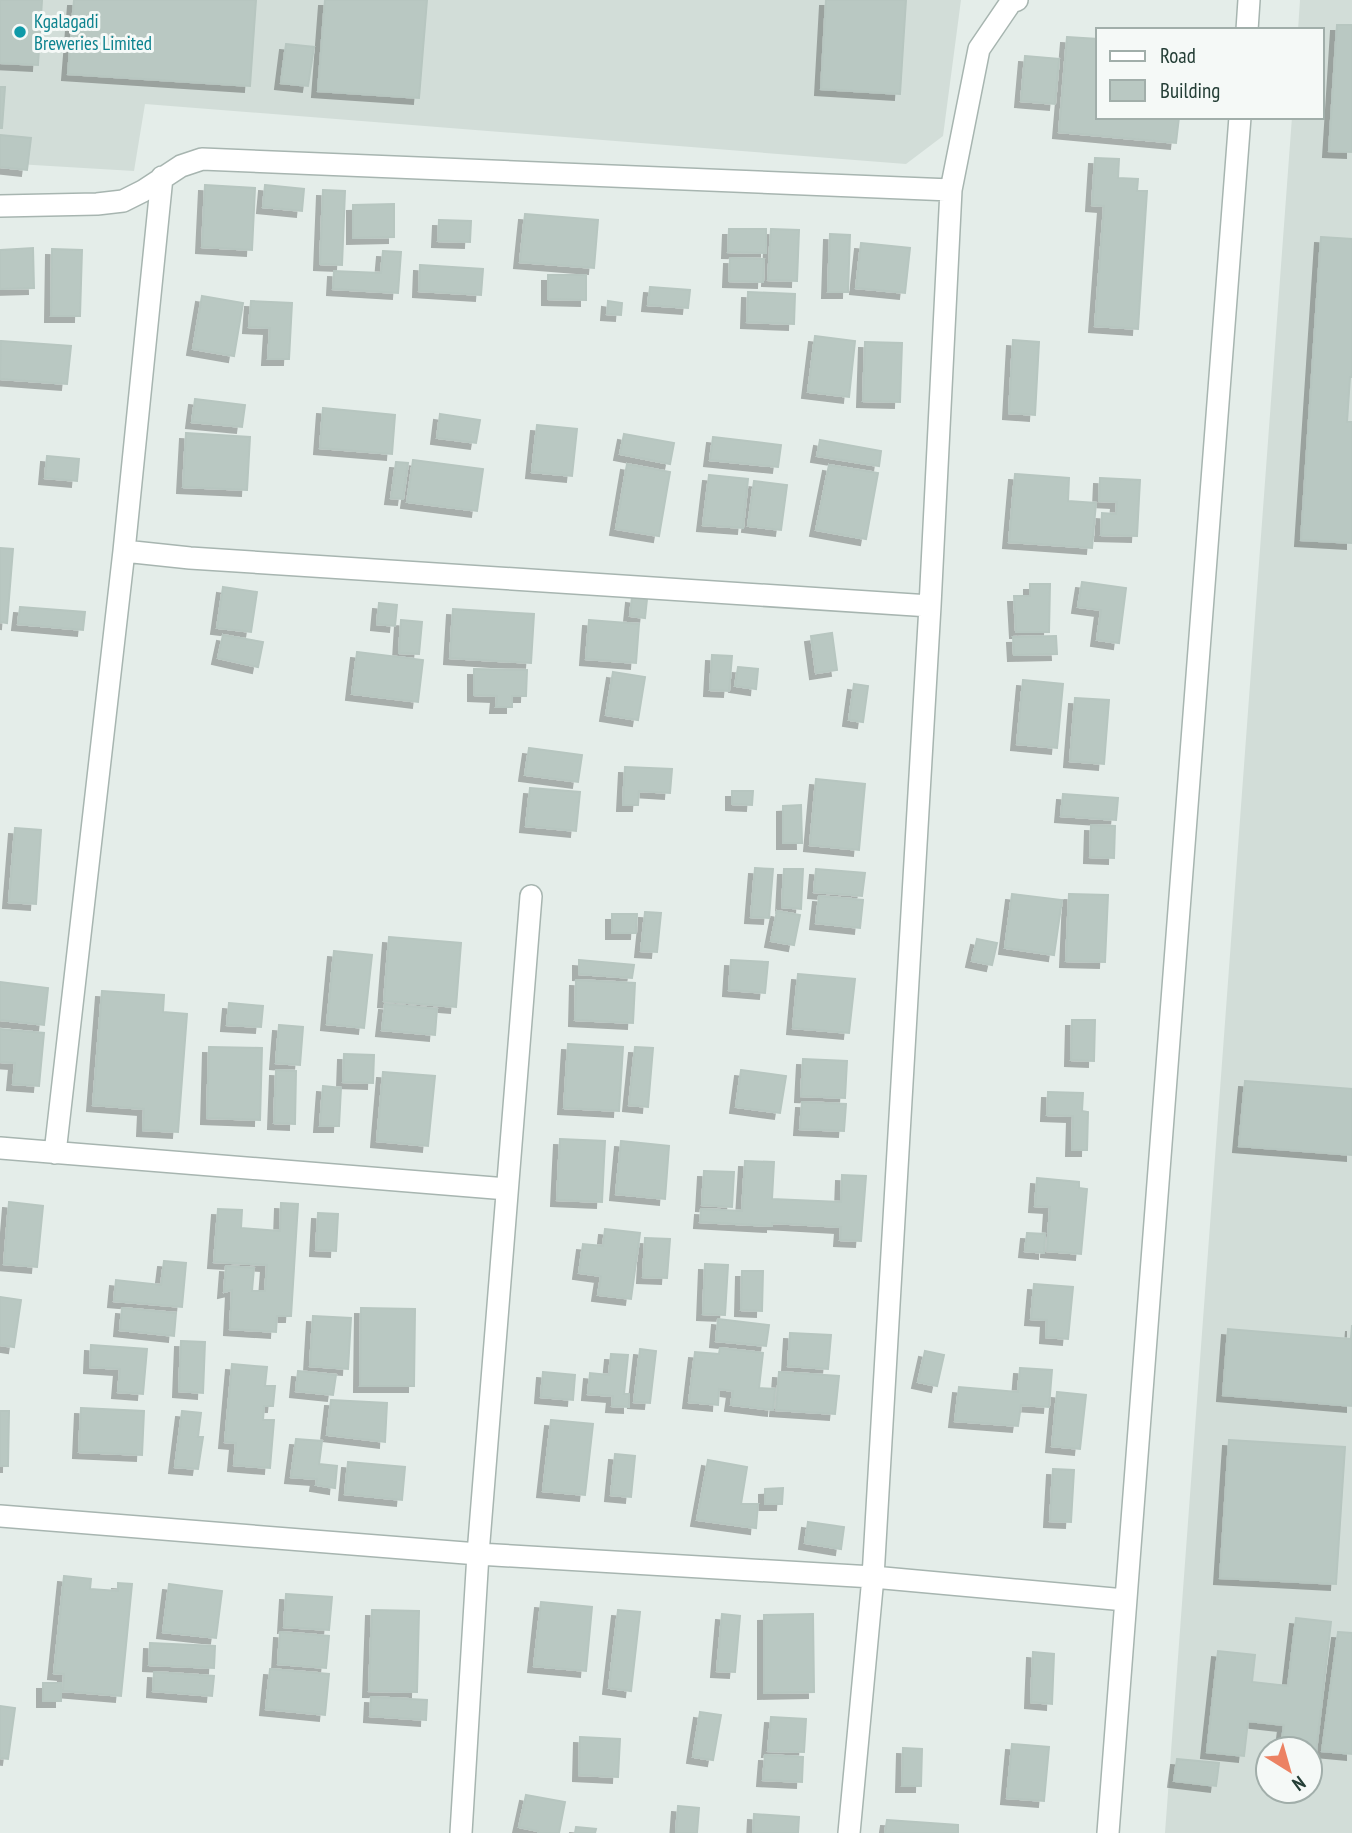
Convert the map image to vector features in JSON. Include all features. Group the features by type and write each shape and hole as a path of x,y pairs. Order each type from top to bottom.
{"street":[{"path":"849,1833 873,1577 930,607 951,190 979,49 1011,2 1017,0"},
{"path":"1247,28 1249,0"},
{"path":"1108,1833 1240,119"},
{"path":"0,206 123,201 181,166 202,159 951,190"},
{"path":"55,1153 124,551 162,177"},
{"path":"124,551 190,558 930,607"},
{"path":"461,1833 478,1554 531,896"},
{"path":"0,1148 508,1189"},
{"path":"0,1516 478,1554 873,1577 1125,1600"}],"shaded area":[{"path":"0,0 961,0 943,136 906,164 145,104 134,171 0,163"},
{"path":"1300,0 1352,0 1352,1833 1165,1833 1292,119 1324,119 1324,28 1298,28"}],"building":[{"name":"Kgalagadi Breweries Limited","path":"0,0 42,0 38,65 0,63"},
{"path":"74,0 256,0 250,86 68,74"},
{"path":"325,0 427,0 419,98 318,91"},
{"path":"826,0 906,0 900,94 821,89"},
{"path":"1337,25 1352,25 1352,152 1329,151"},
{"path":"1067,37 1096,39 1096,119 1179,119 1176,143 1059,132"},
{"path":"286,44 314,47 308,86 281,83"},
{"path":"1025,56 1059,59 1055,104 1021,101"},
{"path":"0,87 5,87 2,128 0,128"},
{"path":"0,135 31,138 27,170 0,167"},
{"path":"1095,158 1119,159 1118,178 1138,179 1137,191 1147,191 1138,329 1095,326 1104,206 1092,205"},
{"path":"205,185 255,188 252,250 202,247"},
{"path":"265,185 304,189 302,211 263,207"},
{"path":"323,190 345,191 342,265 320,264"},
{"path":"394,204 394,237 353,238 353,205"},
{"path":"525,214 598,220 594,268 520,262"},
{"path":"439,220 471,221 470,242 438,241"},
{"path":"729,229 766,229 766,253 728,252"},
{"path":"771,229 799,230 797,281 768,280"},
{"path":"830,234 850,235 848,292 828,292"},
{"path":"1321,237 1352,239 1352,377 1347,422 1352,422 1352,543 1301,540"},
{"path":"861,243 910,248 905,293 856,288"},
{"path":"33,248 34,288 0,289 0,250"},
{"path":"52,249 82,250 80,316 51,316"},
{"path":"383,251 401,252 398,293 333,289 334,271 381,273"},
{"path":"730,258 764,259 763,282 729,281"},
{"path":"420,265 483,269 481,295 419,291"},
{"path":"548,275 586,275 586,300 548,299"},
{"path":"650,287 690,290 688,308 648,305"},
{"path":"748,292 795,294 794,324 747,322"},
{"path":"202,296 243,303 234,356 193,349"},
{"path":"251,301 292,303 289,359 268,359 270,328 249,327"},
{"path":"608,301 622,303 621,315 607,314"},
{"path":"815,336 855,341 849,397 808,392"},
{"path":"1013,340 1039,342 1035,415 1009,413"},
{"path":"1,341 71,346 67,384 0,379"},
{"path":"865,342 902,343 900,402 863,401"},
{"path":"195,399 245,405 242,427 192,422"},
{"path":"323,408 395,415 392,454 320,448"},
{"path":"440,414 480,420 476,443 437,438"},
{"path":"537,425 577,429 572,476 532,472"},
{"path":"186,433 250,437 247,490 183,487"},
{"path":"624,434 674,443 670,464 620,454"},
{"path":"713,437 781,445 778,467 710,460"},
{"path":"820,440 881,451 879,466 817,456"},
{"path":"47,456 79,459 77,481 45,478"},
{"path":"413,460 483,469 477,511 407,502"},
{"path":"396,462 408,463 403,499 391,498"},
{"path":"627,464 670,472 659,536 616,529"},
{"path":"829,465 878,473 866,539 816,530"},
{"path":"1015,474 1069,478 1068,501 1096,503 1092,548 1009,542"},
{"path":"709,475 748,479 743,528 703,525"},
{"path":"1100,478 1140,480 1137,536 1101,535 1102,513 1116,514 1117,502 1099,501"},
{"path":"754,481 787,485 781,530 748,526"},
{"path":"0,548 13,549 7,623 0,622"},
{"path":"1082,582 1126,588 1119,643 1097,640 1101,610 1078,607"},
{"path":"1030,584 1050,584 1049,632 1016,632 1014,596 1030,596"},
{"path":"223,587 257,592 251,632 217,628"},
{"path":"632,597 647,599 645,618 630,616"},
{"path":"379,603 397,605 395,626 377,624"},
{"path":"20,607 85,612 83,630 18,624"},
{"path":"453,609 534,614 531,663 450,658"},
{"path":"401,620 422,622 419,654 399,653"},
{"path":"589,620 639,624 636,663 586,659"},
{"path":"832,633 837,670 816,673 811,636"},
{"path":"223,635 263,642 258,667 218,658"},
{"path":"1056,636 1057,654 1014,655 1013,637"},
{"path":"357,652 423,660 418,702 352,694"},
{"path":"712,655 732,656 729,691 710,690"},
{"path":"738,667 758,669 756,689 735,686"},
{"path":"474,669 527,670 526,696 512,696 512,707 496,707 497,696 474,695"},
{"path":"613,672 645,677 638,720 606,715"},
{"path":"1023,680 1063,684 1057,748 1017,744"},
{"path":"854,684 868,686 863,722 849,720"},
{"path":"1075,698 1109,700 1104,764 1070,761"},
{"path":"529,748 582,755 578,782 525,775"},
{"path":"625,767 672,769 670,793 639,791 638,805 623,805"},
{"path":"816,779 865,784 859,850 810,845"},
{"path":"530,788 580,792 576,831 526,826"},
{"path":"732,791 753,791 752,805 732,804"},
{"path":"1063,794 1118,798 1116,820 1061,816"},
{"path":"801,805 802,843 783,843 783,806"},
{"path":"1091,825 1115,826 1114,858 1090,857"},
{"path":"15,828 41,830 36,904 9,902"},
{"path":"755,868 773,869 769,918 751,917"},
{"path":"784,869 803,869 801,909 782,907"},
{"path":"816,869 865,873 862,896 814,892"},
{"path":"1012,894 1062,900 1054,955 1005,948"},
{"path":"1069,894 1108,895 1105,962 1066,961"},
{"path":"819,896 863,900 860,928 816,923"},
{"path":"777,911 800,915 794,945 771,941"},
{"path":"645,912 661,913 657,952 641,951"},
{"path":"612,914 637,914 636,933 612,933"},
{"path":"389,937 461,943 456,1007 384,1001"},
{"path":"977,939 997,943 992,965 972,961"},
{"path":"334,951 372,955 364,1028 327,1024"},
{"path":"579,960 634,965 632,978 579,974"},
{"path":"731,960 768,962 765,993 729,990"},
{"path":"798,974 855,979 849,1033 793,1028"},
{"path":"576,980 635,983 633,1023 575,1020"},
{"path":"0,982 48,988 44,1025 0,1020"},
{"path":"102,991 164,995 163,1012 187,1014 178,1132 143,1130 144,1109 93,1105"},
{"path":"229,1003 263,1006 261,1027 227,1025"},
{"path":"385,1004 437,1009 435,1035 382,1030"},
{"path":"1072,1020 1095,1020 1094,1061 1071,1060"},
{"path":"279,1025 303,1027 300,1065 276,1063"},
{"path":"0,1029 44,1033 39,1086 13,1084 15,1063 0,1062"},
{"path":"568,1044 623,1047 619,1111 564,1108"},
{"path":"209,1047 262,1048 260,1120 207,1118"},
{"path":"635,1047 653,1048 648,1107 629,1105"},
{"path":"344,1054 374,1055 373,1083 343,1082"},
{"path":"803,1059 847,1061 845,1098 801,1096"},
{"path":"276,1070 296,1071 295,1124 274,1123"},
{"path":"741,1070 786,1076 780,1113 736,1107"},
{"path":"383,1072 435,1076 428,1146 377,1141"},
{"path":"1245,1081 1352,1089 1352,1155 1239,1146"},
{"path":"323,1086 341,1088 339,1126 320,1126"},
{"path":"1048,1092 1083,1093 1082,1111 1088,1112 1087,1150 1072,1150 1073,1116 1047,1115"},
{"path":"802,1102 846,1104 844,1131 800,1129"},
{"path":"560,1139 605,1141 602,1202 557,1200"},
{"path":"621,1141 669,1146 665,1199 616,1194"},
{"path":"745,1161 774,1162 772,1199 841,1202 842,1175 866,1176 861,1241 840,1240 841,1227 700,1222 701,1209 742,1211"},
{"path":"704,1171 734,1172 732,1207 702,1205"},
{"path":"1037,1178 1079,1182 1079,1188 1087,1189 1081,1254 1047,1251 1050,1207 1035,1206"},
{"path":"9,1202 43,1206 37,1267 4,1264"},
{"path":"281,1203 298,1204 291,1316 277,1316 276,1332 230,1329 232,1290 224,1292 226,1266 254,1268 252,1291 265,1291 267,1265 214,1262 218,1209 242,1210 241,1228 280,1231"},
{"path":"318,1213 338,1214 336,1251 316,1250"},
{"path":"605,1229 640,1233 631,1299 598,1295 601,1276 579,1273 583,1244 603,1246"},
{"path":"1027,1233 1045,1234 1044,1253 1025,1251"},
{"path":"645,1238 670,1239 667,1278 643,1277"},
{"path":"164,1261 186,1263 182,1307 114,1301 116,1280 161,1285"},
{"path":"705,1264 728,1265 725,1315 703,1314"},
{"path":"742,1271 763,1271 762,1311 741,1310"},
{"path":"1034,1284 1073,1287 1068,1339 1046,1337 1047,1320 1031,1319"},
{"path":"0,1297 21,1300 14,1347 0,1345"},
{"path":"122,1308 176,1313 174,1336 120,1330"},
{"path":"361,1308 415,1309 414,1386 360,1386"},
{"path":"313,1316 351,1318 348,1369 310,1366"},
{"path":"718,1319 769,1325 766,1346 716,1341"},
{"path":"1352,1325 1352,1406 1223,1395 1228,1329 1351,1339"},
{"path":"790,1333 831,1335 828,1369 788,1366"},
{"path":"181,1341 205,1342 203,1393 179,1391"},
{"path":"91,1345 147,1349 143,1394 118,1392 120,1369 90,1367"},
{"path":"720,1348 763,1353 759,1388 775,1389 773,1410 731,1405 733,1391 719,1389 718,1405 689,1402 695,1352 719,1354"},
{"path":"640,1349 656,1351 650,1403 634,1402"},
{"path":"925,1351 944,1355 937,1386 918,1382"},
{"path":"611,1354 628,1355 624,1394 629,1394 629,1407 612,1406 613,1396 588,1394 590,1373 609,1375"},
{"path":"232,1364 267,1367 265,1386 275,1386 273,1406 264,1406 263,1420 274,1420 270,1468 234,1465 236,1443 225,1442"},
{"path":"1020,1368 1052,1370 1049,1407 1021,1405 1018,1426 955,1421 959,1387 1018,1392"},
{"path":"298,1371 336,1375 333,1395 296,1391"},
{"path":"543,1372 575,1375 573,1400 541,1397"},
{"path":"779,1372 839,1376 835,1414 776,1410"},
{"path":"1057,1392 1086,1395 1080,1449 1052,1446"},
{"path":"331,1400 387,1403 385,1442 327,1435"},
{"path":"81,1408 144,1411 142,1455 79,1452"},
{"path":"0,1411 9,1411 8,1466 0,1466"},
{"path":"182,1411 201,1413 198,1437 203,1437 198,1469 175,1467"},
{"path":"551,1420 593,1424 585,1495 543,1491"},
{"path":"296,1439 322,1441 319,1464 337,1466 335,1488 316,1485 317,1479 291,1477"},
{"path":"1229,1440 1345,1447 1336,1584 1220,1578"},
{"path":"615,1454 635,1456 631,1497 611,1495"},
{"path":"708,1460 747,1467 741,1504 758,1504 756,1528 697,1520"},
{"path":"348,1462 405,1467 402,1500 345,1494"},
{"path":"1053,1469 1074,1470 1071,1522 1050,1521"},
{"path":"783,1488 782,1504 765,1504 765,1489"},
{"path":"808,1522 844,1527 841,1549 805,1543"},
{"path":"64,1576 91,1579 90,1589 118,1591 118,1583 132,1584 121,1696 63,1691 64,1674 54,1673"},
{"path":"169,1584 222,1591 216,1638 163,1632"},
{"path":"286,1594 332,1597 329,1630 284,1627"},
{"path":"541,1602 592,1607 586,1671 534,1666"},
{"path":"372,1610 419,1611 417,1692 369,1691"},
{"path":"618,1610 640,1612 631,1691 609,1688"},
{"path":"722,1614 740,1616 735,1672 717,1671"},
{"path":"813,1614 814,1692 764,1693 764,1615"},
{"path":"1296,1618 1331,1622 1318,1735 1283,1735 1284,1725 1248,1721 1244,1756 1207,1752 1218,1651 1255,1655 1252,1682 1288,1686"},
{"path":"280,1632 329,1636 326,1668 278,1664"},
{"path":"1338,1632 1352,1633 1352,1754 1324,1751"},
{"path":"150,1643 215,1646 214,1668 149,1665"},
{"path":"1033,1652 1054,1654 1052,1704 1031,1702"},
{"path":"270,1669 329,1674 325,1715 266,1709"},
{"path":"154,1672 214,1676 212,1696 153,1691"},
{"path":"43,1683 61,1683 61,1701 43,1701"},
{"path":"371,1697 427,1700 426,1720 370,1716"},
{"path":"0,1706 15,1708 8,1759 0,1758"},
{"path":"700,1712 721,1715 713,1760 693,1757"},
{"path":"771,1717 806,1719 804,1752 768,1751"},
{"path":"580,1737 620,1739 618,1777 579,1775"},
{"path":"1012,1744 1049,1747 1044,1801 1007,1798"},
{"path":"903,1748 922,1749 921,1786 902,1786"},
{"path":"765,1755 803,1757 802,1782 763,1780"},
{"path":"1177,1759 1219,1763 1216,1786 1174,1781"},
{"path":"526,1795 565,1802 559,1833 538,1833 519,1827"},
{"path":"678,1806 699,1808 697,1833 676,1833"},
{"path":"754,1814 799,1817 798,1833 753,1833"},
{"path":"887,1820 958,1825 958,1833 885,1833"},
{"path":"576,1827 596,1829 595,1833 575,1833"}],"place":[{"name":"Kgalagadi Breweries Limited","path":"20,32"}]}
